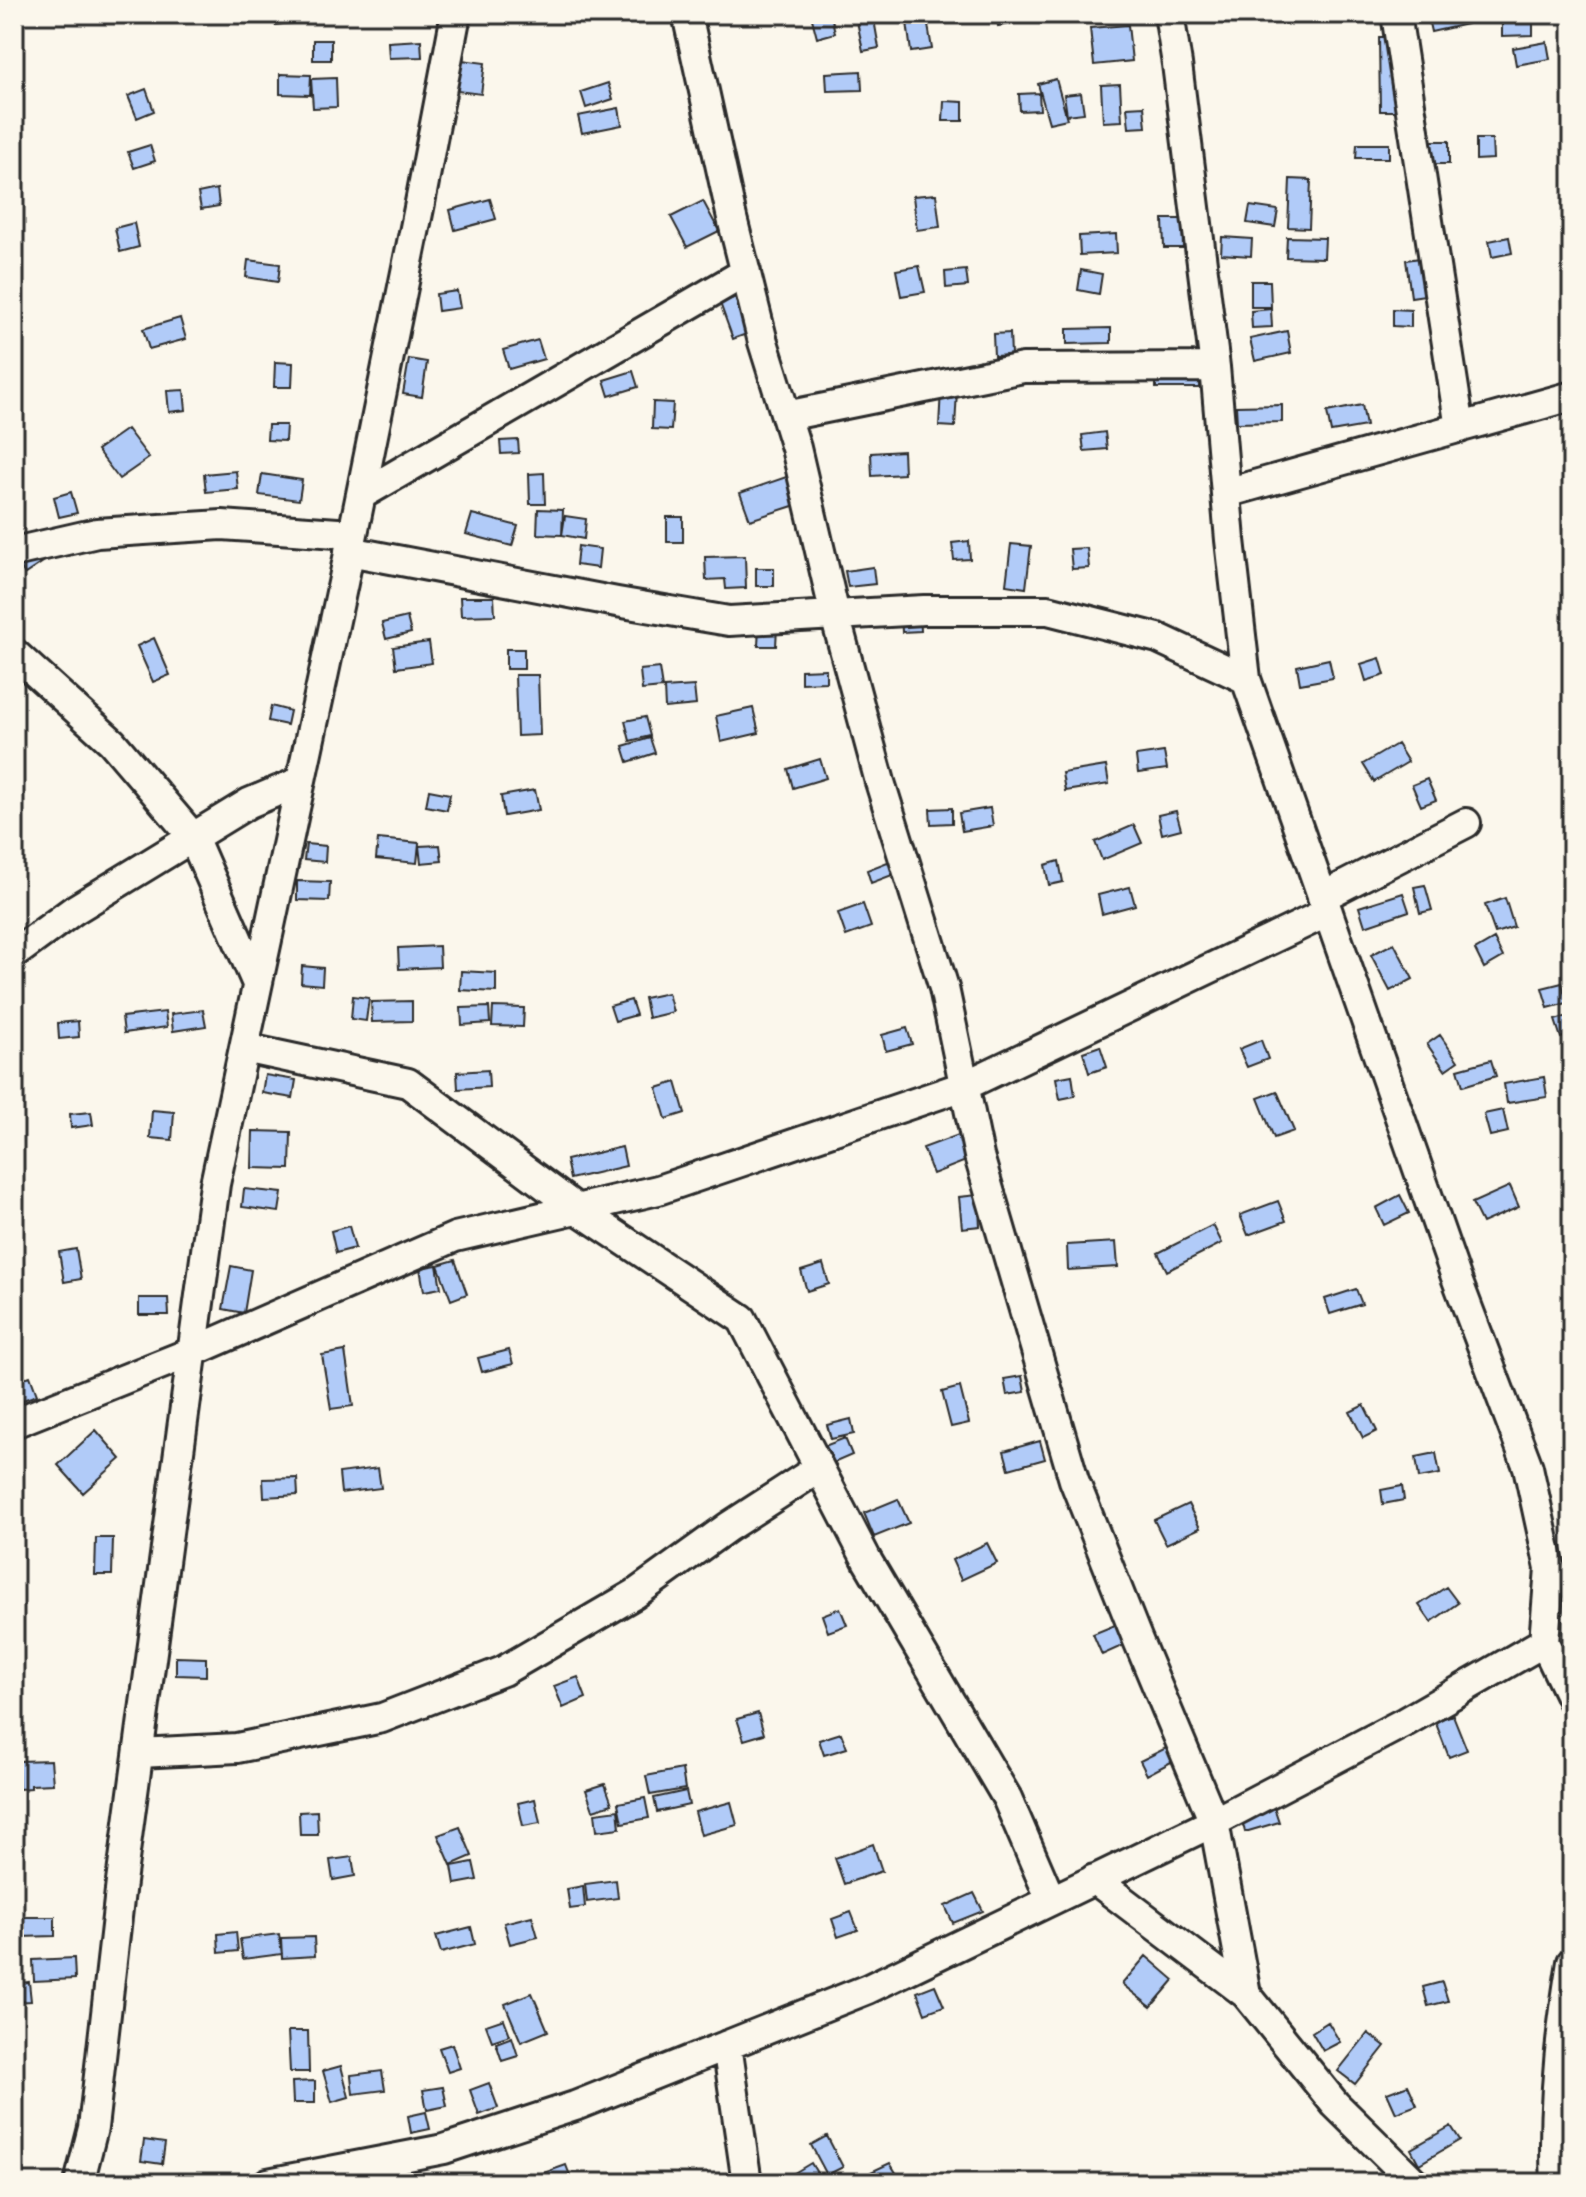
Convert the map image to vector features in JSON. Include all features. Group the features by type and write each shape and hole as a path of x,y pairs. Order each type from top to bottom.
{"street":[{"path":"79,2183 93,2128 121,1882 215,1184 361,495 456,14"},
{"path":"687,14 763,342 796,448 835,615 880,782 944,988 979,1156 1074,1480 1214,1822 1246,1994"},
{"path":"1169,14 1215,367 1246,679 1456,1277 1528,1467 1550,1568 1544,1642 1572,1700"},
{"path":"1396,14 1460,428"},
{"path":"361,495 746,272"},
{"path":"786,416 1023,368 1215,367"},
{"path":"1226,493 1572,396"},
{"path":"14,552 97,533 222,525 351,542 617,602 729,621 924,610 1048,610 1158,638 1246,679"},
{"path":"14,653 112,742 193,837 257,984"},
{"path":"14,954 74,910 249,803 299,782"},
{"path":"14,1423 192,1352 455,1237 658,1190 964,1086 1325,904 1466,823"},
{"path":"244,1048 408,1083 577,1209 742,1319 868,1562 1007,1798 1051,1900"},
{"path":"139,1753 237,1748 382,1718 503,1671 635,1594 728,1527 819,1468"},
{"path":"268,2183 444,2149 575,2106 868,1989 1214,1822 1405,1722 1544,1642"},
{"path":"1094,1879 1246,1994 1335,2104 1415,2183"},
{"path":"1556,2183 1555,2117 1572,1962"},
{"path":"727,2045 747,2183"}],"building":[{"path":"274,14 302,14 302,22 275,25"},
{"path":"831,14 835,33 817,38 811,15"},
{"path":"873,14 879,48 863,51 856,16"},
{"path":"996,14 1020,14 1022,22 998,26"},
{"path":"1427,14 1464,14 1467,24 1431,32"},
{"path":"927,19 932,49 911,52 907,22"},
{"path":"1533,21 1533,35 1502,36 1502,22"},
{"path":"1128,25 1132,61 1094,65 1090,28"},
{"path":"1379,37 1396,37 1397,111 1380,111"},
{"path":"313,40 331,40 331,60 313,60"},
{"path":"421,40 422,57 389,58 388,42"},
{"path":"1547,42 1550,59 1516,65 1513,48"},
{"path":"462,60 485,63 481,94 457,91"},
{"path":"861,71 862,90 827,91 826,73"},
{"path":"280,74 311,75 310,95 280,94"},
{"path":"336,78 337,107 313,108 311,79"},
{"path":"1056,79 1067,119 1049,123 1038,84"},
{"path":"608,83 613,99 586,108 581,92"},
{"path":"1120,84 1122,121 1103,122 1101,85"},
{"path":"146,89 154,111 137,118 128,96"},
{"path":"1039,93 1040,110 1020,111 1019,94"},
{"path":"1081,93 1084,113 1067,115 1064,95"},
{"path":"944,101 963,102 963,121 943,121"},
{"path":"1144,106 1146,127 1129,128 1127,107"},
{"path":"619,108 622,125 582,133 578,116"},
{"path":"1476,139 1492,139 1493,159 1476,160"},
{"path":"1430,141 1449,141 1449,164 1430,164"},
{"path":"1357,144 1389,144 1389,158 1356,158"},
{"path":"150,145 155,161 134,168 128,152"},
{"path":"1290,179 1311,180 1309,228 1288,227"},
{"path":"217,189 219,206 201,209 198,193"},
{"path":"936,194 940,227 917,230 913,196"},
{"path":"490,199 496,219 455,230 450,210"},
{"path":"703,201 719,231 687,247 671,217"},
{"path":"1250,206 1278,210 1275,227 1247,223"},
{"path":"1163,219 1182,219 1183,248 1164,248"},
{"path":"134,223 139,247 120,252 115,228"},
{"path":"1116,234 1117,253 1080,255 1079,236"},
{"path":"1222,237 1252,239 1251,256 1221,254"},
{"path":"1287,237 1325,238 1324,258 1286,257"},
{"path":"1509,237 1512,253 1492,257 1489,241"},
{"path":"1420,258 1425,295 1411,297 1406,260"},
{"path":"248,260 280,264 278,282 246,277"},
{"path":"919,266 925,292 901,296 896,270"},
{"path":"966,270 968,286 946,288 945,272"},
{"path":"1081,270 1102,274 1099,294 1078,290"},
{"path":"1251,281 1270,281 1271,307 1251,307"},
{"path":"457,291 460,308 438,311 436,294"},
{"path":"739,296 752,332 733,339 720,303"},
{"path":"1271,309 1272,327 1252,328 1251,311"},
{"path":"1393,309 1411,310 1411,327 1393,326"},
{"path":"180,318 186,339 149,349 143,329"},
{"path":"1111,328 1111,343 1067,344 1067,329"},
{"path":"1287,331 1291,353 1255,361 1250,339"},
{"path":"1010,333 1011,355 994,356 993,334"},
{"path":"538,340 544,359 509,369 503,350"},
{"path":"409,359 427,362 422,397 403,394"},
{"path":"275,362 293,363 292,387 274,387"},
{"path":"1156,363 1200,364 1200,388 1156,388"},
{"path":"633,371 638,387 609,396 604,380"},
{"path":"184,390 186,410 169,412 167,391"},
{"path":"941,390 957,391 955,427 939,426"},
{"path":"653,402 673,403 671,430 652,429"},
{"path":"1282,405 1282,422 1237,423 1236,406"},
{"path":"1362,405 1366,426 1331,432 1327,412"},
{"path":"268,425 286,425 285,441 267,440"},
{"path":"127,429 149,458 119,479 97,450"},
{"path":"1105,432 1107,449 1084,451 1082,435"},
{"path":"518,440 519,453 501,454 500,441"},
{"path":"903,451 904,474 872,476 871,453"},
{"path":"236,471 238,489 206,492 204,474"},
{"path":"544,473 545,504 530,504 529,474"},
{"path":"262,474 302,480 299,500 259,495"},
{"path":"792,475 802,503 750,520 740,493"},
{"path":"71,492 77,513 59,517 54,497"},
{"path":"538,509 563,510 562,535 537,534"},
{"path":"472,514 518,526 512,546 466,534"},
{"path":"565,516 586,519 584,539 562,535"},
{"path":"667,517 683,517 683,542 667,542"},
{"path":"969,541 970,559 954,560 952,543"},
{"path":"1011,544 1031,546 1026,588 1006,585"},
{"path":"38,545 49,558 25,574 16,560"},
{"path":"578,546 600,549 598,568 576,565"},
{"path":"1087,548 1089,568 1072,569 1070,549"},
{"path":"745,556 746,588 726,589 725,579 706,580 705,557"},
{"path":"873,567 875,584 848,587 845,571"},
{"path":"756,568 774,568 774,586 756,586"},
{"path":"460,597 494,597 495,615 461,616"},
{"path":"920,613 921,631 902,632 901,614"},
{"path":"407,617 411,633 386,639 382,623"},
{"path":"759,626 777,627 776,646 758,646"},
{"path":"154,638 170,675 153,682 137,646"},
{"path":"429,642 432,663 396,668 393,647"},
{"path":"506,649 524,649 524,669 506,669"},
{"path":"1380,658 1385,675 1366,681 1361,664"},
{"path":"1329,659 1333,678 1300,684 1297,666"},
{"path":"659,668 662,688 642,690 640,670"},
{"path":"826,669 826,682 801,683 801,670"},
{"path":"515,675 538,675 540,735 517,736"},
{"path":"694,686 696,705 665,708 664,688"},
{"path":"271,706 290,711 287,725 268,721"},
{"path":"753,708 759,733 721,742 716,716"},
{"path":"645,717 650,736 630,741 625,721"},
{"path":"650,738 655,753 628,762 623,746"},
{"path":"1397,744 1408,762 1374,782 1363,764"},
{"path":"1164,752 1167,769 1138,773 1136,756"},
{"path":"820,759 826,778 793,788 788,769"},
{"path":"1106,766 1109,784 1065,791 1062,773"},
{"path":"1427,779 1436,800 1421,806 1412,785"},
{"path":"429,790 450,794 447,810 426,806"},
{"path":"535,790 539,810 504,816 501,796"},
{"path":"952,808 952,823 931,824 930,809"},
{"path":"990,808 993,826 962,831 959,813"},
{"path":"1176,811 1181,829 1162,834 1158,815"},
{"path":"1134,825 1142,843 1102,860 1095,842"},
{"path":"378,839 419,843 417,863 376,859"},
{"path":"306,844 326,846 325,862 304,860"},
{"path":"440,845 442,861 421,863 419,846"},
{"path":"890,861 895,874 871,883 867,870"},
{"path":"1059,861 1063,882 1049,885 1045,865"},
{"path":"297,881 330,882 329,901 297,900"},
{"path":"1425,885 1432,910 1420,913 1414,887"},
{"path":"1130,887 1135,905 1102,914 1098,895"},
{"path":"1403,893 1409,911 1365,926 1359,907"},
{"path":"1505,898 1514,927 1495,933 1485,905"},
{"path":"863,904 871,927 846,936 838,913"},
{"path":"1494,939 1503,957 1484,968 1475,950"},
{"path":"1394,943 1413,979 1390,991 1371,955"},
{"path":"439,946 440,967 399,969 398,948"},
{"path":"302,966 323,968 322,985 301,983"},
{"path":"461,971 496,973 496,992 460,990"},
{"path":"1562,983 1567,1003 1548,1008 1542,988"},
{"path":"668,993 673,1012 648,1018 644,998"},
{"path":"353,996 369,998 366,1021 351,1019"},
{"path":"631,1000 636,1015 615,1021 610,1006"},
{"path":"412,1001 412,1021 372,1022 371,1002"},
{"path":"489,1007 490,1023 462,1025 461,1008"},
{"path":"493,1007 524,1008 523,1027 492,1026"},
{"path":"203,1010 206,1026 173,1031 171,1014"},
{"path":"165,1012 167,1027 124,1033 122,1017"},
{"path":"1572,1015 1572,1034 1561,1038 1555,1020"},
{"path":"78,1021 79,1037 59,1039 58,1023"},
{"path":"907,1028 912,1044 886,1051 882,1035"},
{"path":"1440,1035 1458,1061 1445,1070 1427,1044"},
{"path":"1261,1040 1268,1059 1247,1067 1239,1049"},
{"path":"1100,1046 1107,1067 1089,1073 1083,1052"},
{"path":"1491,1060 1496,1076 1463,1086 1458,1069"},
{"path":"488,1070 489,1087 458,1089 457,1072"},
{"path":"265,1075 296,1080 293,1098 262,1093"},
{"path":"1072,1075 1075,1096 1060,1099 1056,1078"},
{"path":"1544,1077 1547,1097 1507,1103 1504,1084"},
{"path":"676,1082 685,1113 666,1119 657,1088"},
{"path":"1277,1091 1294,1131 1274,1138 1258,1098"},
{"path":"152,1110 174,1112 172,1140 150,1138"},
{"path":"1503,1110 1508,1132 1490,1136 1484,1114"},
{"path":"91,1112 93,1125 71,1128 70,1114"},
{"path":"253,1131 291,1132 290,1169 252,1168"},
{"path":"961,1134 971,1159 933,1174 923,1148"},
{"path":"622,1147 626,1166 570,1179 566,1160"},
{"path":"1510,1186 1519,1207 1482,1223 1472,1203"},
{"path":"244,1189 282,1193 279,1212 242,1207"},
{"path":"978,1195 980,1226 962,1228 959,1197"},
{"path":"1400,1195 1409,1213 1384,1225 1376,1208"},
{"path":"1278,1201 1286,1221 1248,1235 1240,1215"},
{"path":"1213,1225 1222,1243 1167,1271 1158,1253"},
{"path":"349,1226 355,1248 336,1253 331,1231"},
{"path":"1116,1242 1118,1267 1068,1270 1067,1245"},
{"path":"76,1249 81,1279 64,1282 59,1252"},
{"path":"455,1260 467,1294 451,1300 438,1265"},
{"path":"823,1264 829,1284 807,1291 801,1271"},
{"path":"437,1265 441,1288 424,1291 420,1268"},
{"path":"231,1266 251,1270 244,1313 223,1309"},
{"path":"1356,1289 1362,1304 1330,1314 1325,1299"},
{"path":"139,1298 168,1298 169,1315 139,1315"},
{"path":"509,1350 513,1364 482,1372 478,1358"},
{"path":"345,1351 353,1406 331,1409 322,1355"},
{"path":"30,1376 37,1395 14,1403 14,1382"},
{"path":"1022,1376 1025,1392 1007,1395 1004,1379"},
{"path":"960,1387 969,1423 951,1427 942,1392"},
{"path":"1364,1405 1377,1431 1363,1438 1350,1412"},
{"path":"851,1419 854,1434 831,1439 827,1425"},
{"path":"96,1430 121,1459 83,1493 58,1465"},
{"path":"845,1438 852,1455 829,1465 822,1447"},
{"path":"1040,1441 1045,1459 1009,1469 1004,1451"},
{"path":"1436,1453 1440,1474 1419,1478 1416,1457"},
{"path":"378,1468 381,1488 341,1493 339,1473"},
{"path":"297,1478 298,1495 264,1497 263,1479"},
{"path":"1402,1486 1404,1500 1383,1504 1381,1490"},
{"path":"898,1499 909,1523 874,1537 864,1513"},
{"path":"1188,1504 1200,1528 1166,1544 1154,1520"},
{"path":"96,1538 113,1538 112,1575 95,1575"},
{"path":"987,1543 997,1563 961,1580 952,1560"},
{"path":"1446,1587 1458,1603 1431,1622 1419,1605"},
{"path":"840,1608 847,1625 828,1632 822,1615"},
{"path":"1115,1625 1124,1645 1102,1655 1093,1634"},
{"path":"176,1657 206,1658 206,1676 176,1675"},
{"path":"578,1677 586,1698 563,1708 554,1686"},
{"path":"758,1713 764,1734 744,1740 737,1719"},
{"path":"1453,1715 1467,1750 1449,1757 1435,1721"},
{"path":"841,1733 847,1748 824,1755 819,1740"},
{"path":"1166,1748 1173,1761 1147,1775 1140,1761"},
{"path":"51,1760 53,1784 19,1789 18,1761"},
{"path":"682,1769 685,1789 650,1795 646,1776"},
{"path":"605,1784 612,1804 593,1810 586,1790"},
{"path":"686,1791 689,1805 657,1812 654,1798"},
{"path":"645,1798 649,1818 622,1823 618,1803"},
{"path":"535,1799 540,1823 523,1826 518,1803"},
{"path":"731,1802 737,1825 701,1835 695,1812"},
{"path":"1273,1804 1279,1822 1245,1832 1240,1813"},
{"path":"618,1810 620,1828 597,1831 595,1813"},
{"path":"317,1811 318,1835 300,1835 299,1812"},
{"path":"460,1827 472,1856 451,1865 438,1835"},
{"path":"873,1844 882,1871 844,1884 835,1858"},
{"path":"352,1857 355,1876 333,1880 330,1860"},
{"path":"473,1862 477,1880 455,1884 452,1866"},
{"path":"616,1880 618,1898 587,1902 585,1884"},
{"path":"583,1886 585,1907 570,1909 567,1889"},
{"path":"974,1893 983,1911 953,1923 945,1906"},
{"path":"851,1912 858,1930 838,1937 832,1919"},
{"path":"532,1916 538,1937 510,1944 504,1923"},
{"path":"20,1917 55,1917 55,1936 20,1937"},
{"path":"471,1927 475,1944 441,1953 436,1936"},
{"path":"236,1932 238,1951 219,1953 218,1934"},
{"path":"279,1934 282,1954 243,1959 240,1939"},
{"path":"314,1937 315,1956 282,1958 281,1938"},
{"path":"1146,1956 1174,1980 1151,2007 1122,1984"},
{"path":"74,1958 75,1979 34,1981 33,1960"},
{"path":"29,1982 31,2001 14,2002 14,1984"},
{"path":"1442,1982 1448,2001 1428,2006 1423,1987"},
{"path":"935,1985 944,2006 925,2013 917,1992"},
{"path":"532,1993 548,2031 521,2042 505,2004"},
{"path":"504,2019 510,2035 492,2041 486,2025"},
{"path":"1328,2022 1340,2042 1323,2051 1312,2032"},
{"path":"288,2031 308,2031 309,2072 290,2072"},
{"path":"1368,2033 1385,2046 1355,2084 1338,2071"},
{"path":"512,2037 518,2056 502,2061 496,2043"},
{"path":"452,2044 460,2068 448,2072 439,2048"},
{"path":"341,2066 349,2097 332,2102 323,2071"},
{"path":"382,2071 385,2090 353,2094 351,2075"},
{"path":"315,2081 315,2103 293,2103 292,2082"},
{"path":"489,2083 498,2108 479,2115 470,2090"},
{"path":"1408,2085 1417,2105 1396,2113 1387,2093"},
{"path":"443,2087 447,2106 427,2110 423,2090"},
{"path":"426,2112 430,2129 411,2133 408,2116"},
{"path":"1451,2126 1460,2140 1419,2164 1411,2149"},
{"path":"827,2136 843,2167 827,2175 811,2145"},
{"path":"144,2140 165,2143 162,2164 141,2161"},
{"path":"811,2163 820,2178 812,2183 790,2183 786,2178"},
{"path":"890,2163 898,2176 886,2183 877,2183 871,2172"},
{"path":"566,2165 572,2181 526,2183 524,2180"}]}
